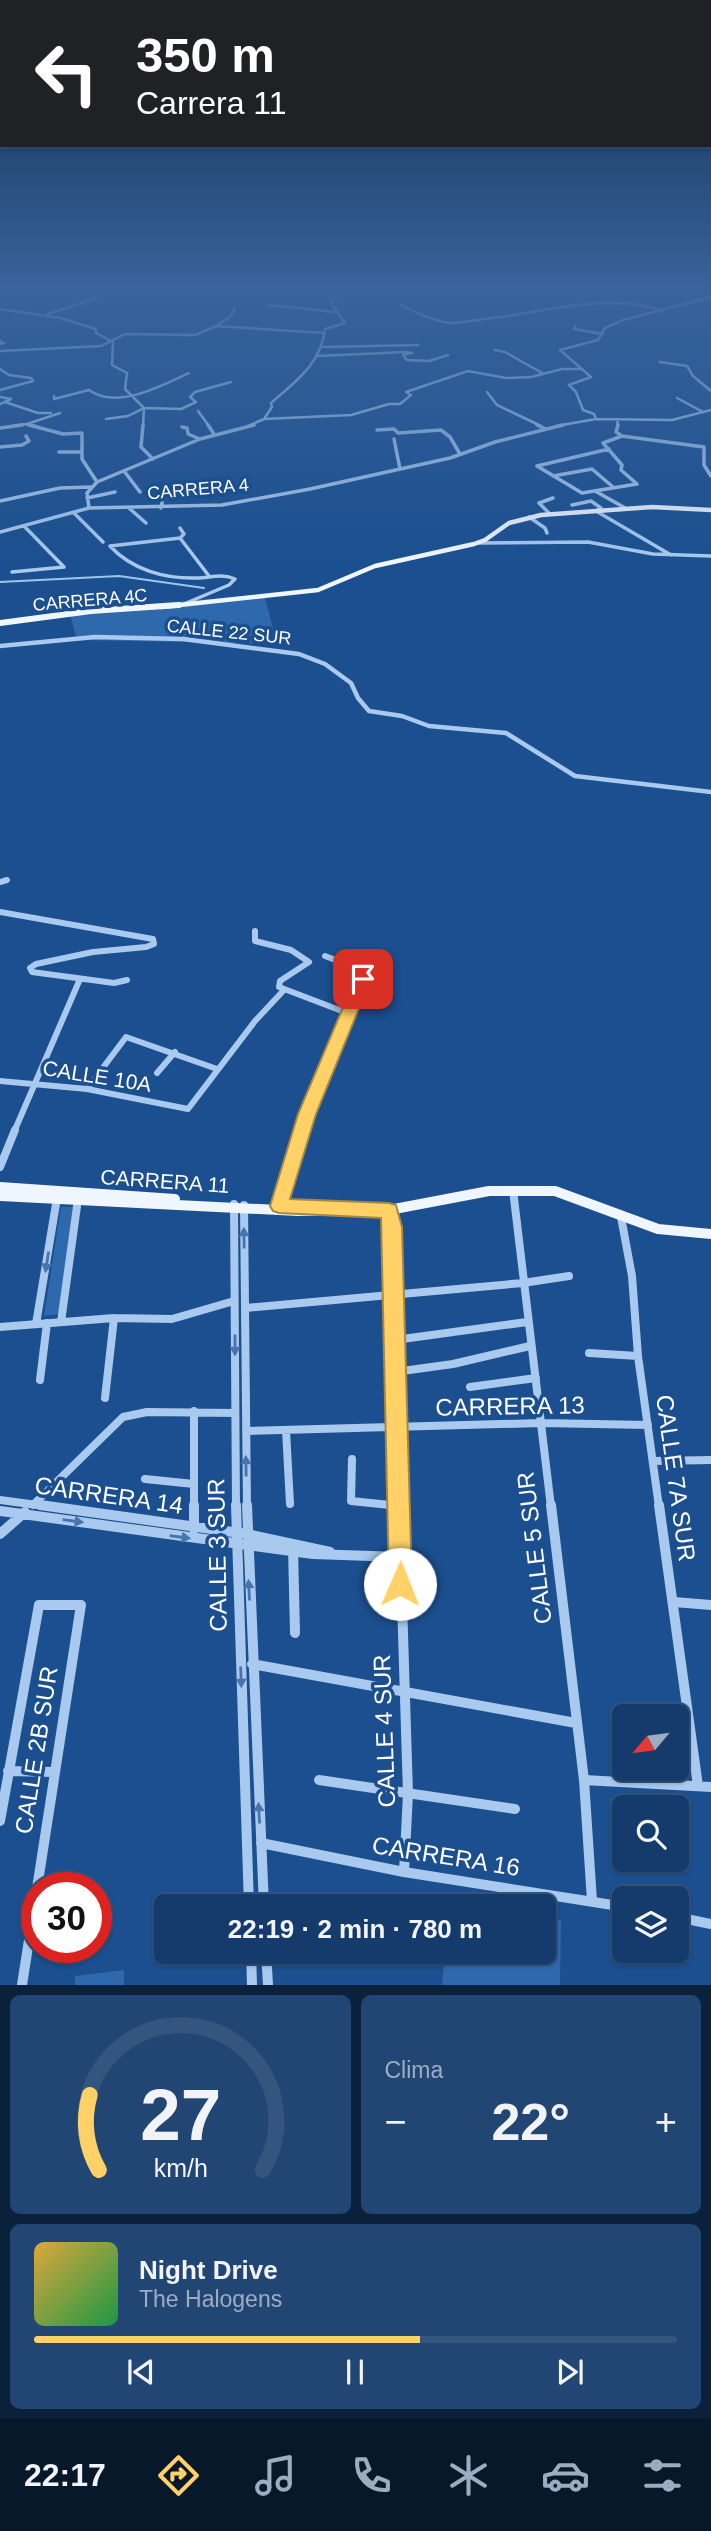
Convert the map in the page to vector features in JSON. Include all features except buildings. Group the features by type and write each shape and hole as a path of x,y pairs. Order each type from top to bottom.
{"main road":[{"path":"478,543 509,523 528,517 627,509 711,510"},
{"name":"CARRERA 4C","path":"0,623 101,610 183,605 318,590 375,566 478,543"},
{"name":"CARRERA 11","path":"0,1187 78,1199 328,1210 389,1210 489,1191 555,1191 658,1229 711,1234"},
{"name":"CARRERA 11","path":"0,1196 58,1195 239,1206"}],"street":[{"path":"0,390 33,381 31,378 21,377"},
{"path":"127,377 125,389 144,408 141,447 153,459"},
{"path":"54,396 54,399 66,397 89,390 102,397 130,394 162,387 182,377"},
{"path":"264,419 272,407 271,403 301,377"},
{"path":"89,508 87,498 90,488 97,481 200,439 247,427 264,419 326,418 366,413 389,403 400,404 411,395 407,392 452,377"},
{"path":"499,377 519,377"},
{"path":"590,377 569,385 576,392 583,410 594,414 596,419"},
{"path":"694,377 711,391"},
{"path":"106,419 128,416 144,408 171,409 192,405 196,402 190,397 195,392 231,382"},
{"path":"487,392 497,405 548,430"},
{"path":"0,397 11,399 3,403"},
{"path":"677,398 703,412"},
{"path":"0,428 27,424 60,413 38,413 3,403"},
{"name":"CARRERA 4","path":"0,532 89,508 139,509 222,505 400,469 495,442 596,419 672,420 711,410"},
{"path":"198,411 214,434"},
{"path":"615,419 619,429 616,432 622,436 705,447 701,456 711,476"},
{"path":"27,424 63,434 82,433 82,459 97,481"},
{"path":"182,427 187,428 188,434 200,439"},
{"path":"377,430 394,429 398,433 441,430 450,437 460,454"},
{"path":"0,447 22,445 29,441 26,436"},
{"path":"609,449 537,466 582,493 637,484 621,470 622,466 609,449 603,443 622,436"},
{"path":"394,439 400,469"},
{"path":"59,452 82,452"},
{"path":"594,452 601,460"},
{"path":"553,476 592,469 613,487"},
{"path":"124,471 140,492"},
{"path":"0,501 60,488 90,488"},
{"path":"595,491 627,509"},
{"path":"87,498 115,492"},
{"path":"161,508 164,493"},
{"path":"551,514 538,503 553,498"},
{"path":"572,505 590,501 601,508 596,511 673,556"},
{"path":"137,502 139,509"},
{"path":"130,509 146,523"},
{"path":"74,513 103,542"},
{"path":"528,517 545,528 547,533"},
{"path":"12,572 64,567 23,526"},
{"path":"180,528 184,534 180,538 110,546 116,555 152,572 197,578 223,575 235,579 229,585 183,605"},
{"path":"180,538 209,576"},
{"path":"478,543 588,541 673,556 711,556"},
{"name":"CALLE 22 SUR","path":"0,646 95,637 183,639 299,654 325,664 351,683 358,698 369,710 402,716 429,726 506,733 575,776 711,792"},
{"path":"0,912 52,918 84,928 153,939 156,942 146,947 93,951 36,964 30,968 33,972 80,979 114,983 127,980"},
{"path":"255,930 255,941 283,948 305,957 309,962 281,981 279,987 282,992 342,1011 347,1017"},
{"path":"279,1208 307,1114 363,979 338,961 325,956"},
{"path":"0,1167 33,1084 80,979"},
{"path":"87,1089 126,1038 175,1052 217,1069 282,992"},
{"path":"158,1073 175,1052"},
{"name":"CALLE 10A","path":"0,1081 87,1089 188,1110 217,1069"},
{"name":"CALLE 5 SUR","path":"513,1190 584,1780 592,1901"},
{"path":"36,1324 58,1195"},
{"path":"61,1322 78,1199"},
{"name":"CALLE 3 SUR","path":"239,1206 234,1301 235,1413 248,1894"},
{"name":"CALLE 3 SUR","path":"239,1206 245,1308 247,1534 240,1541"},
{"name":"CALLE 4 SUR","path":"389,1210 393,1227 396,1428 408,1794 404,1872"},
{"name":"CALLE 7A SUR","path":"621,1217 632,1276 638,1356 698,1786"},
{"path":"245,1308 523,1283 569,1276"},
{"path":"0,1327 114,1318 172,1320 234,1301"},
{"path":"105,1398 114,1318"},
{"path":"395,1340 527,1322"},
{"path":"40,1380 47,1323"},
{"path":"395,1372 453,1364 530,1346"},
{"path":"589,1353 638,1356"},
{"path":"470,1387 536,1378"},
{"path":"194,1411 194,1529"},
{"path":"0,1534 123,1417 147,1412 235,1413"},
{"name":"CARRERA 13","path":"246,1431 541,1423 648,1425"},
{"path":"286,1430 290,1504"},
{"path":"352,1459 351,1501 400,1506"},
{"path":"653,1461 711,1460"},
{"path":"145,1479 194,1484"},
{"name":"CARRERA 14","path":"0,1500 194,1529 240,1541"},
{"name":"CARRERA 14","path":"0,1511 336,1554 400,1557"},
{"name":"CARRERA 14","path":"247,1534 294,1547"},
{"name":"CALLE 3 SUR","path":"240,1541 252,1664 263,1894"},
{"path":"294,1547 295,1633"},
{"path":"674,1602 711,1605"},
{"name":"CALLE 2B SUR","path":"8,1771 39,1605 81,1605 22,1985"},
{"path":"252,1664 576,1723"},
{"path":"0,1821 8,1771 54,1772"},
{"path":"319,1780 514,1809"},
{"path":"584,1780 711,1787"},
{"name":"CARRERA 16","path":"261,1843 404,1872 612,1905"},
{"path":"248,1884 263,1884"},
{"path":"689,1919 711,1924"},
{"path":"251,1964 252,1985"},
{"path":"267,1964 268,1985"}],"shaded area":[{"path":"264,594 277,644 77,640 69,611"},
{"path":"61,1207 73,1207 59,1314 44,1316"},
{"path":"556,1919 561,1920 560,1985 442,1985 444,1964 556,1964"},
{"path":"124,1970 124,1985 75,1985 75,1976"}],"waterway":[{"path":"0,582 119,576 204,588"}],"route":[{"path":"363,979 307,1114 279,1206 328,1210 389,1210 393,1227 400,1584"}]}
